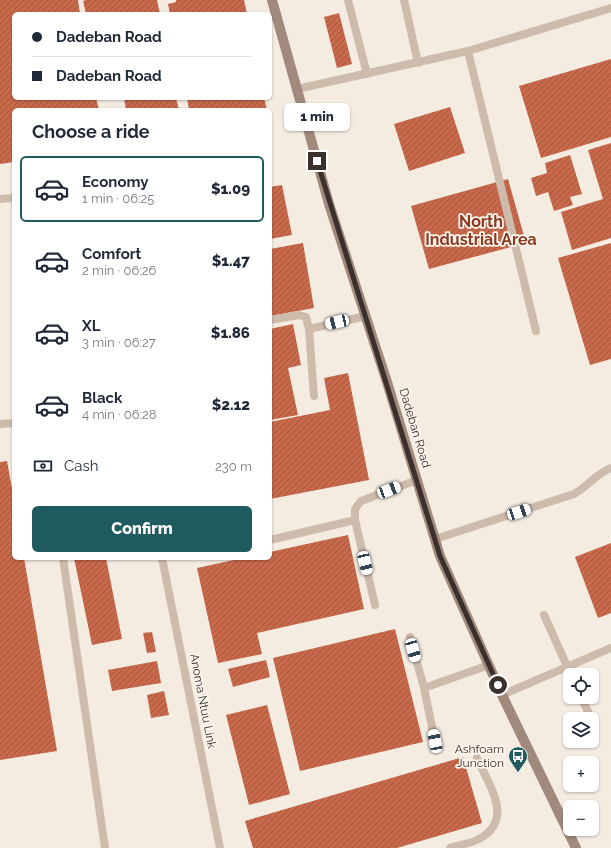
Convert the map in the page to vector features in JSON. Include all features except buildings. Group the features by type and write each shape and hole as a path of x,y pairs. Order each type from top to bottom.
{"street":[{"name":"Dadeban Road","path":"272,0 329,204 366,316 440,556 502,695 576,848"}],"lane":[{"path":"348,0 367,74"},
{"path":"404,0 418,63"},
{"path":"296,89 468,51 611,8"},
{"path":"468,51 536,331"},
{"path":"0,199 12,198"},
{"path":"272,320 304,315 309,329 314,396"},
{"path":"309,329 366,316"},
{"path":"0,424 12,422"},
{"path":"435,538 574,494 584,488 591,480 611,468"},
{"path":"375,605 355,520 355,509 361,501 417,480"},
{"path":"272,540 355,520"},
{"path":"63,560 104,848"},
{"name":"Anoma Ntuu Link","path":"162,560 220,848"},
{"path":"544,615 567,668"},
{"path":"410,637 424,688 435,741"},
{"path":"576,668 611,648"},
{"path":"424,688 489,665"},
{"path":"502,695 563,674"},
{"path":"450,848 477,840 494,826 498,817 498,805 477,758"}],"place":[{"name":"Ashfoam Junction","path":"518,773"}],"district":[{"name":"North Industrial Area","path":"481,230"}],"route":[{"path":"317,161 329,204 387,382 440,556 498,685"}]}
